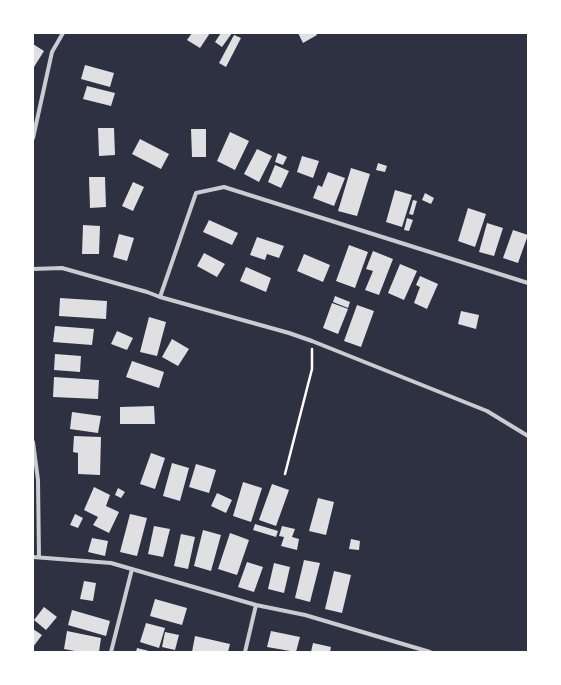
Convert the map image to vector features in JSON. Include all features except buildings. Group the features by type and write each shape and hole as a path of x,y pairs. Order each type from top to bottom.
{"street":[{"path":"33,138 52,52 63,33"},
{"path":"160,297 196,193 224,187 528,283"},
{"path":"33,269 62,268 160,297 289,332 487,411 528,436"},
{"path":"33,442 38,480 39,557"},
{"path":"33,557 111,563 256,605 305,615 430,652"},
{"path":"111,652 132,569"},
{"path":"245,652 256,605"}],"path":[{"path":"285,474 312,368 312,341"}]}
